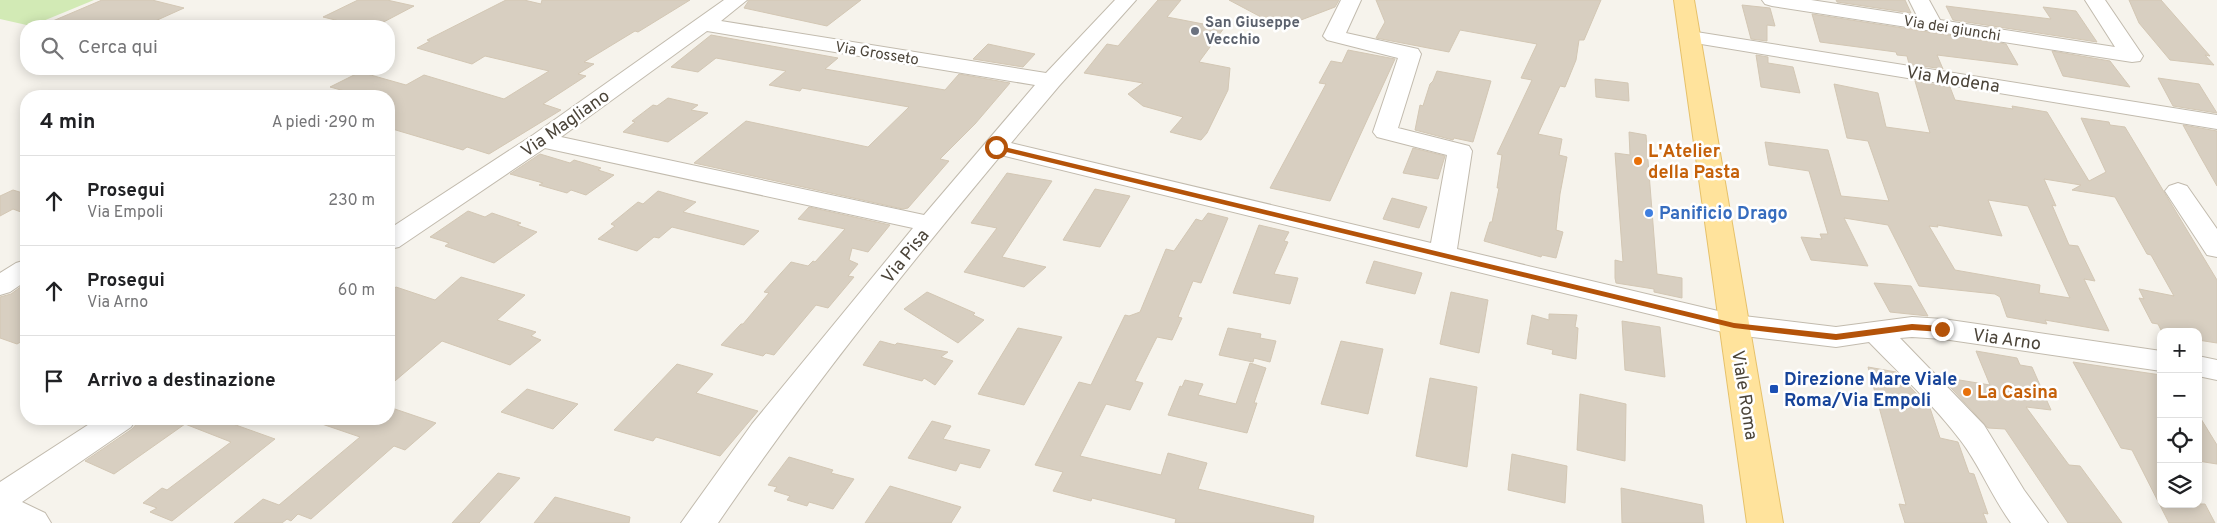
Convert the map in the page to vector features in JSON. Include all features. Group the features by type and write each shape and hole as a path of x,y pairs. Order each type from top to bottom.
{"main road":[{"name":"Viale Roma","path":"1684,0 1765,523"}],"street":[{"path":"732,0 737,0"},
{"name":"Via Magliano","path":"395,237 541,140 737,0"},
{"name":"Via Pisa","path":"699,523 763,432 930,224 1051,81 1126,0"},
{"path":"1351,0 1334,36 1410,54 1385,132 1460,151 1443,254"},
{"name":"Via dei giunchi","path":"1772,0 2132,56 2095,0"},
{"path":"1919,0 1932,25"},
{"name":"Via Grosseto","path":"703,24 1051,81"},
{"name":"Via Modena","path":"1690,37 2217,122"},
{"path":"541,140 930,224"},
{"name":"Via Arno","path":"996,147 1734,326 1836,337 1912,327 1942,329 2157,360"},
{"path":"2178,191 2217,249"},
{"path":"0,286 20,273"},
{"path":"1876,332 1917,372 1973,433 2012,500 2030,523"},
{"path":"2202,367 2217,370"},
{"path":"0,499 111,425"},
{"path":"0,508 32,523"}],"green space":[{"path":"0,0 94,0 46,20 20,20 20,24 0,19"}],"building":[{"path":"102,0 152,0 184,8 157,20 55,20"},
{"path":"358,0 387,0 414,6 387,20 335,20 323,17"},
{"path":"506,0 524,0 541,4 542,0 690,0 584,62 594,64 578,74 586,76 543,104 561,110 489,154 467,147 463,150 395,130 395,90 341,90 330,87 354,75 371,75 406,85 424,75 504,99 549,71 485,56 472,64 417,48 430,41 427,40"},
{"path":"749,0 861,0 827,26 744,8"},
{"path":"1158,0 1181,0 1167,17 1224,28 1199,62 1230,68 1228,90 1207,133 1201,140 1170,132 1183,117 1143,106 1128,94 1143,83 1084,73 1107,44 1118,46"},
{"path":"1229,0 1339,0 1335,7 1301,20 1261,17"},
{"path":"1376,0 1601,0 1584,40 1579,40 1576,60 1565,87 1560,86 1538,134 1562,139 1559,155 1567,157 1556,230 1563,232 1556,258 1542,255 1541,257 1484,241 1490,222 1492,222 1499,188 1497,188 1502,155 1497,154 1532,80 1521,78 1537,44 1460,30 1449,52 1376,38 1385,22"},
{"path":"1836,0 1905,0 1911,13 1837,2"},
{"path":"2129,0 2161,0 2210,56 2205,55 2214,65 2170,60 2139,23"},
{"path":"1742,5 1770,8 1775,26 1767,25 1767,41 1751,39"},
{"path":"1946,6 2051,19 2043,7 2076,11 2097,42 1953,20"},
{"path":"1812,14 2006,44 2018,65 1937,55 1943,69 1909,64 1907,56 1897,55 1896,52 1820,42"},
{"path":"711,35 838,58 825,69 945,90 959,74 1010,83 975,124 940,159 949,161 908,208 903,209 694,163 746,121 868,147 909,107 802,88 800,91 769,85 786,71 716,58 698,72 671,67"},
{"path":"988,44 1035,54 1023,67 973,59"},
{"path":"1348,50 1395,59 1330,201 1270,188 1326,84 1319,83 1331,61 1342,63"},
{"path":"2052,51 2110,61 2130,87 2063,76"},
{"path":"1756,55 1768,57 1768,63 1793,67 1800,93 1761,87"},
{"path":"1437,71 1491,81 1473,142 1454,138 1453,140 1415,130 1420,105 1423,106 1430,84"},
{"path":"2158,78 2199,84 2217,113 2173,106"},
{"path":"1595,79 1628,83 1629,101 1596,97"},
{"path":"1915,81 1950,87 1955,100 2047,112 2089,181 2106,172 2081,118 2109,122 2110,125 2125,127 2217,280 2217,343 2202,341 2202,328 2160,328 2158,324 2152,323 2139,298 2144,299 2139,289 2174,296 2151,255 2147,254 2115,197 2072,190 2081,185 2044,179 2056,206 2052,205 2069,245 2078,246 2095,281 2084,279 2109,331 2045,320 2047,324 2007,317 2000,297 1995,294 1919,286 1888,225 1844,218 1868,266 1811,260 1801,237 1822,239 1820,234 1828,234 1809,171 1769,165 1765,142 1828,150 1841,196 1889,201 1868,141 1847,138 1834,84 1878,93 1886,127 1930,133","holes":["1988,200 2028,206 2070,298 2039,293 2040,285 1955,270 1929,226 1938,227 1937,225 2002,236"]},
{"path":"668,98 698,105 691,110 708,113 668,142 623,132 635,122 632,121 653,105 657,106"},
{"path":"2183,125 2217,131 2217,186 2200,156"},
{"path":"1629,132 1646,135 1657,274 1682,278 1682,298 1654,292 1654,289 1616,283 1615,260 1623,262 1615,153 1630,155"},
{"path":"1413,148 1445,156 1438,179 1403,173"},
{"path":"540,154 570,163 574,160 601,168 598,170 614,175 586,195 571,190 567,193 539,185 543,183 510,174"},
{"path":"1007,173 1052,181 1002,257 1046,267 1024,287 964,272 997,228 971,223"},
{"path":"1095,189 1130,196 1100,247 1063,240"},
{"path":"13,190 20,192 20,212 13,209 0,216 0,196"},
{"path":"658,191 696,202 683,212 759,231 744,245 672,227 659,238 654,237 637,251 598,239 615,226 611,224 638,202 643,204"},
{"path":"1392,198 1427,207 1419,228 1383,219"},
{"path":"809,207 890,225 868,252 852,248 849,260 858,264 848,276 854,277 828,308 816,305 774,355 766,353 763,356 721,345 743,324 769,293 764,292 791,262 808,266 813,261 815,262 845,229 798,219"},
{"path":"468,211 485,217 492,213 521,223 517,225 537,232 494,263 445,246 449,243 430,237"},
{"path":"1208,213 1228,218 1201,283 1193,281 1178,317 1182,318 1172,340 1157,337 1135,381 1143,383 1130,410 1106,404 1080,456 1161,475 1168,453 1207,463 1198,489 1314,516 1313,523 1175,523 1176,519 1092,498 1091,501 1053,491 1063,472 1035,465 1079,382 1091,385 1125,315 1129,316 1140,312 1166,249 1174,251 1196,219 1202,221"},
{"path":"1259,225 1289,232 1284,241 1288,242 1274,274 1298,278 1290,304 1233,293"},
{"path":"1374,261 1422,273 1415,294 1366,283"},
{"path":"461,277 525,295 497,320 536,332 531,336 541,340 510,365 442,341 395,381 395,288 435,300"},
{"path":"1874,283 1911,286 1928,316 1890,312"},
{"path":"20,287 20,342 17,344 0,338 0,297 11,294"},
{"path":"927,292 975,313 973,315 984,320 958,343 904,309"},
{"path":"1451,292 1488,300 1479,353 1440,344"},
{"path":"1549,314 1577,315 1575,327 1578,328 1576,359 1552,354 1553,350 1527,344 1532,315 1549,320"},
{"path":"1622,321 1660,327 1665,377 1625,370"},
{"path":"1018,328 1062,337 1024,405 978,394"},
{"path":"1228,328 1261,334 1260,338 1276,341 1270,362 1254,358 1253,362 1219,355"},
{"path":"880,341 895,345 897,343 948,352 941,357 953,361 935,385 924,378 922,381 863,365"},
{"path":"1341,341 1383,349 1368,414 1321,404"},
{"path":"1976,351 2017,358 2020,365 2032,367 2051,410 2026,407 2069,465 2080,466 2122,523 2068,523 2005,429 1988,428 1941,377 1990,385"},
{"path":"2073,362 2157,374 2157,499 2132,450 2121,448"},
{"path":"1250,363 1266,368 1254,403 1257,403 1247,433 1168,415 1180,386 1182,387 1185,380 1203,384 1198,395 1236,404"},
{"path":"677,364 713,374 696,393 758,411 720,456 656,437 653,441 614,430"},
{"path":"1868,367 1896,372 1930,408 1940,438 1958,442 1969,473 1974,474 1988,514 1983,513 1987,523 1905,523 1899,504 1906,505"},
{"path":"1430,378 1477,387 1467,467 1416,456"},
{"path":"527,389 578,404 553,429 501,412"},
{"path":"1580,394 1626,404 1625,461 1577,450"},
{"path":"395,409 436,423 405,450 394,446 311,519 298,514 291,521 287,519 282,523 234,523 263,499 279,505 360,437 325,425 395,425"},
{"path":"932,421 951,426 943,439 990,450 980,468 960,463 956,471 908,458"},
{"path":"2202,421 2217,445 2217,464 2202,462"},
{"path":"136,425 184,425 114,474 85,461"},
{"path":"188,425 236,425 275,439 172,521 150,512 157,508 143,503 162,488 167,490 231,442"},
{"path":"1512,454 1567,466 1565,503 1508,490"},
{"path":"789,457 833,470 831,473 854,479 833,509 809,502 807,506 787,500 790,496 774,491 777,487 768,485"},
{"path":"498,473 520,478 479,523 452,523"},
{"path":"890,486 961,507 951,523 865,523"},
{"path":"1621,488 1702,505 1704,523 1622,523"},
{"path":"555,497 630,517 629,523 534,523"},
{"path":"2202,504 2205,504 2215,523 2169,523 2161,508 2202,508"}],"place":[{"name":"San Giuseppe Vecchio","path":"1195,31"},
{"name":"L'Atelier della Pasta","path":"1638,161"},
{"name":"Panificio Drago","path":"1649,213"},
{"name":"Direzione Mare Viale Roma/Via Empoli","path":"1774,389"},
{"name":"La Casina","path":"1967,392"}],"route":[{"path":"996,147 1734,326 1836,337 1912,327 1942,329"}]}
